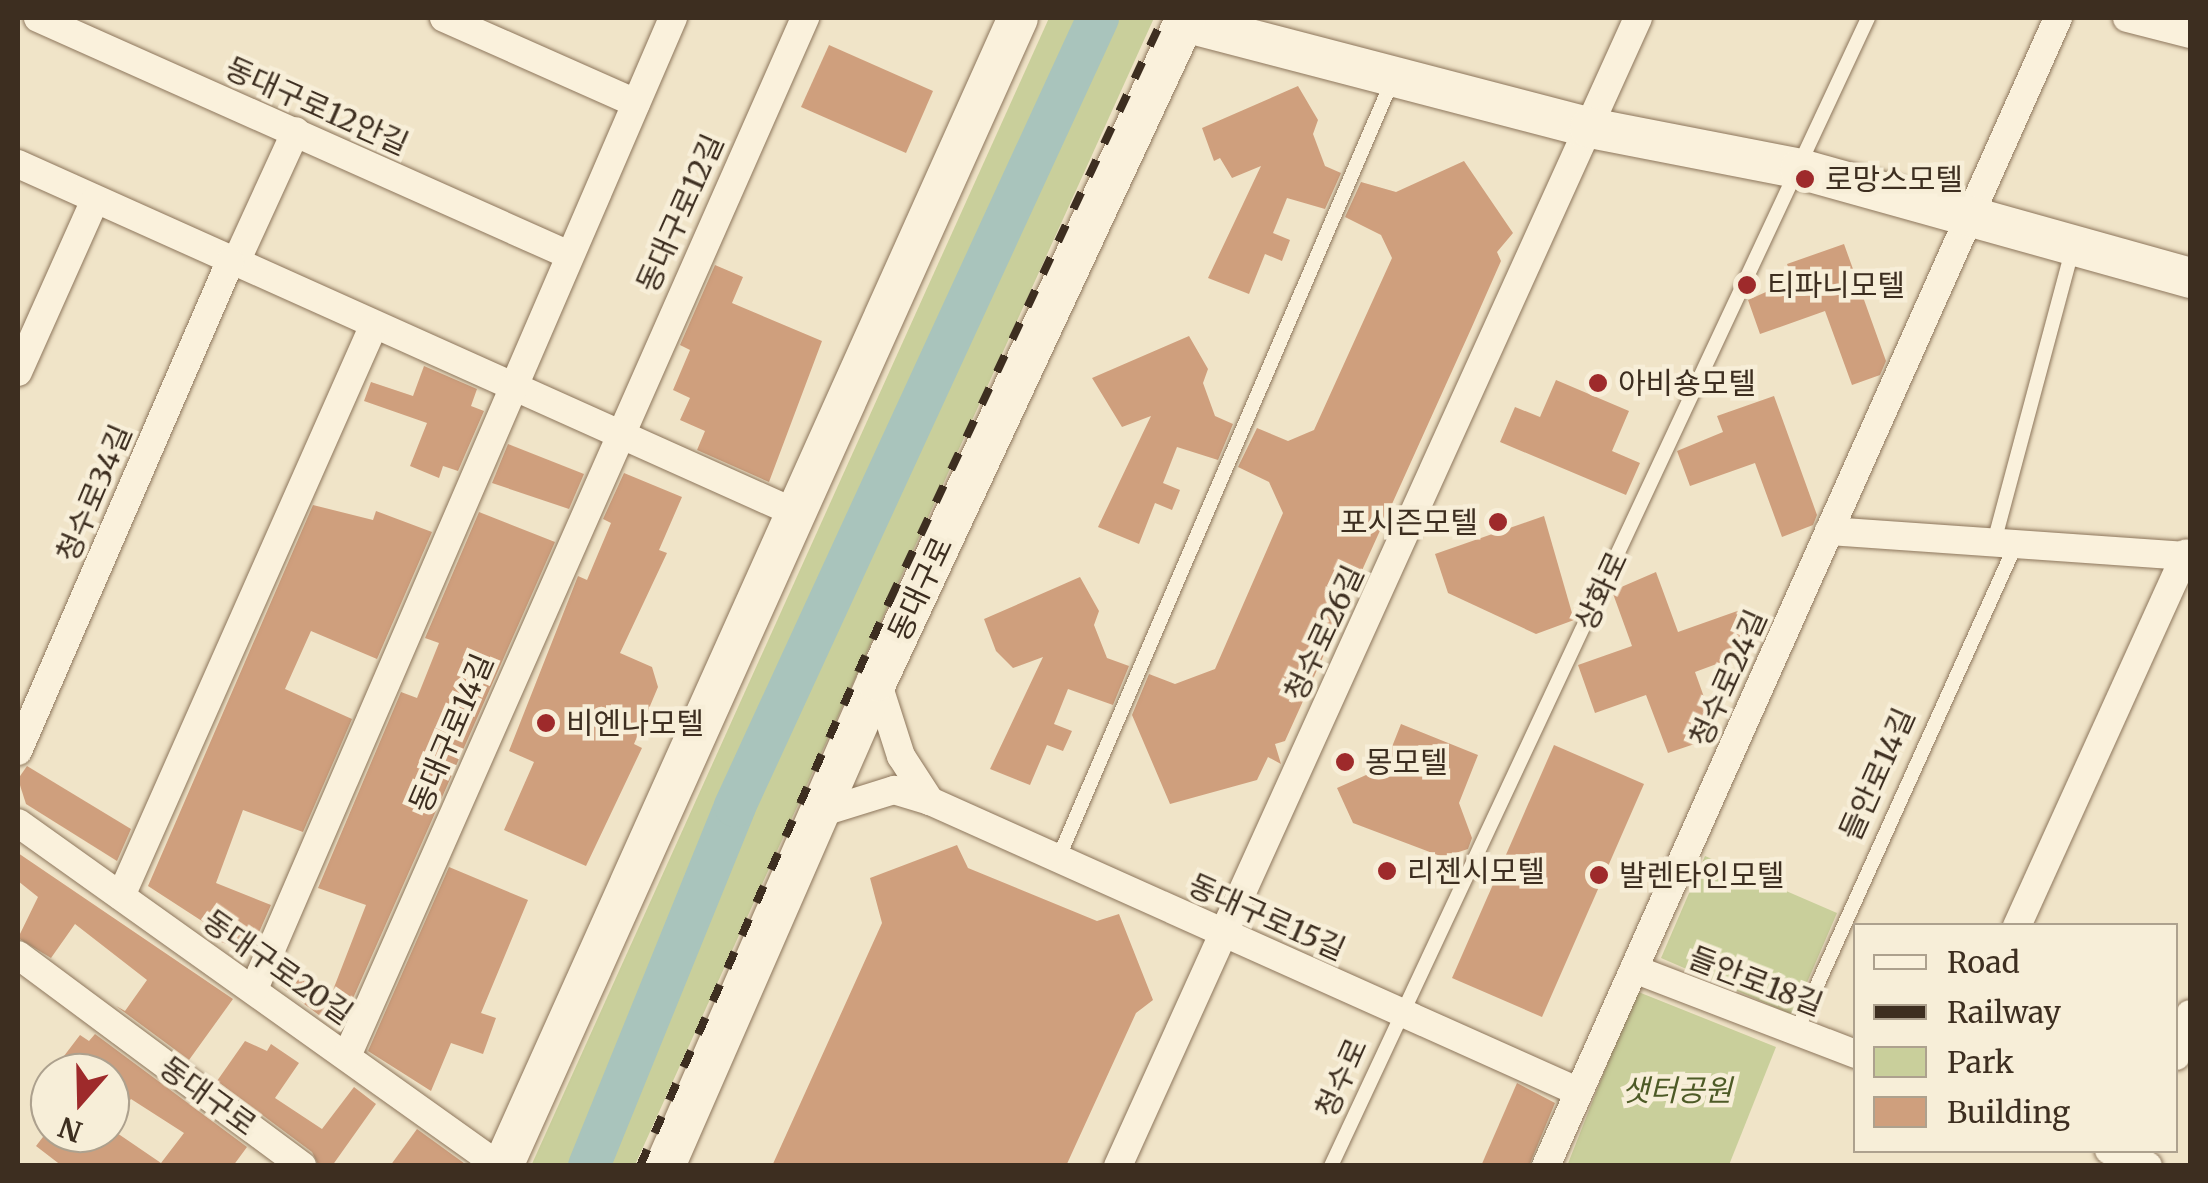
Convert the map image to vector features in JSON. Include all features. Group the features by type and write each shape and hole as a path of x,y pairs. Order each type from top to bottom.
{"main road":[{"path":"501,1166 798,514 1018,18"},
{"path":"1185,20 1590,128 1800,169 2190,278"},
{"name":"동대구로","path":"665,1166 877,682 1185,20"}],"street":[{"name":"동대구로12안길","path":"38,18 569,255"},
{"path":"444,18 636,103"},
{"path":"254,989 674,18"},
{"name":"동대구로12길","path":"615,435 805,18"},
{"name":"청수로26길","path":"1118,1166 1638,18"},
{"name":"청수로24길","path":"1546,1166 2058,18"},
{"path":"2127,18 2190,34"},
{"path":"232,263 296,131"},
{"path":"18,164 510,390 798,514"},
{"path":"18,372 96,200"},
{"name":"청수로34길","path":"18,751 232,263"},
{"path":"121,896 373,327"},
{"name":"동대구로14길","path":"348,1056 615,435"},
{"path":"1829,531 2188,555 2018,923"},
{"path":"877,682 901,756 930,801"},
{"name":"동대구로15길","path":"818,814 894,790 930,801 1579,1092"},
{"name":"동대구로20길","path":"18,823 501,1166"},
{"name":"동대구로","path":"18,955 302,1166"},
{"name":"들안로18길","path":"1634,970 1853,1053"},
{"path":"2178,1050 2190,1014"}],"lane":[{"name":"상화로","path":"1401,1012 1868,18"},
{"path":"1058,859 1395,74"},
{"path":"2005,543 2074,245"},
{"name":"들안로14길","path":"1796,1032 2005,543"},
{"name":"청수로","path":"1331,1166 1401,1012"}],"green space":[{"path":"1049,18 1154,18 635,1165 531,1166"},
{"path":"1705,856 1837,913 1793,1015 1661,958"},
{"name":"샛터공원","path":"1636,991 1776,1047 1729,1165 1567,1166"}],"building":[{"path":"829,45 933,91 906,153 801,107"},
{"path":"1298,86 1318,120 1313,134 1325,166 1341,173 1325,209 1287,198 1273,233 1290,240 1282,261 1265,254 1249,294 1208,278 1261,166 1232,178 1220,158 1214,161 1202,128"},
{"path":"1464,161 1513,233 1497,252 1501,261 1285,741 1275,744 1281,764 1268,757 1257,780 1170,804 1132,715 1149,674 1175,684 1215,669 1283,513 1269,482 1238,467 1257,428 1288,441 1314,430 1392,258 1381,235 1345,217 1361,182 1396,192"},
{"path":"1844,244 1886,361 1880,375 1852,385 1825,311 1760,334 1748,300 1793,280 1787,264"},
{"path":"715,265 743,277 732,303 822,341 769,482 697,450 705,431 680,420 690,398 673,390 690,350 680,345"},
{"path":"1189,336 1208,369 1203,383 1215,416 1233,424 1218,460 1177,447 1163,483 1180,490 1172,510 1155,503 1139,544 1098,527 1151,416 1122,427 1092,378"},
{"path":"424,366 477,389 471,406 484,411 458,471 443,466 439,478 410,466 427,423 364,401 371,382 413,396"},
{"path":"1556,380 1629,411 1612,451 1640,463 1626,495 1500,442 1515,407 1540,417"},
{"path":"1774,396 1817,515 1813,525 1782,537 1755,463 1690,486 1677,451 1723,432 1717,416"},
{"path":"508,444 584,474 569,509 492,483"},
{"path":"624,473 682,497 659,550 667,553 620,653 652,667 658,687 634,744 642,748 586,866 504,830 534,762 509,751 578,576 587,580 611,523 603,519"},
{"path":"313,505 373,520 376,511 432,532 377,659 311,631 285,689 352,719 303,832 243,810 216,883 271,905 250,953 208,937 205,923 148,886"},
{"path":"479,512 555,542 339,1030 280,986 289,973 333,990 366,905 318,888 401,692 417,698 439,643 425,638"},
{"path":"1544,516 1574,620 1536,634 1448,593 1435,554"},
{"path":"1656,572 1678,632 1743,609 1757,649 1695,672 1718,736 1668,753 1646,695 1595,713 1578,665 1632,646 1612,591"},
{"path":"1080,577 1099,611 1094,625 1107,658 1129,666 1113,705 1068,689 1054,724 1072,731 1063,751 1047,745 1030,785 990,769 1043,657 1013,668 996,651 984,619"},
{"path":"1401,724 1478,755 1459,803 1472,838 1468,849 1443,857 1353,823 1337,788 1384,767"},
{"path":"1554,745 1644,784 1542,1017 1452,978"},
{"path":"27,766 131,829 117,861 26,804 18,779"},
{"path":"957,845 968,868 1097,921 1119,914 1153,1000 1136,1013 1066,1166 772,1166 882,923 870,878"},
{"path":"18,853 233,999 189,1060 116,1006 125,1011 147,980 75,924 51,958 18,938 38,897 18,881"},
{"path":"449,867 528,900 481,1013 496,1018 483,1054 451,1043 431,1091 368,1051"},
{"path":"95,1034 121,1053 66,1053 80,1035 89,1041"},
{"path":"245,1041 267,1051 271,1044 299,1063 275,1098 322,1129 354,1087 376,1104 332,1166 319,1166 312,1152 217,1081"},
{"path":"130,1060 247,1147 233,1166 62,1166 45,1153 130,1153 130,1142 161,1163 184,1133 131,1099"},
{"path":"1517,1083 1555,1103 1529,1166 1481,1166"},
{"path":"417,1129 468,1166 390,1166"}],"waterway":[{"path":"589,1166 735,806 1098,18"}],"railway":[{"path":"640,1166 890,600 1163,18"}],"place":[{"name":"로망스모텔","path":"1805,179"},
{"name":"티파니모텔","path":"1747,285"},
{"name":"아비숑모텔","path":"1598,383"},
{"name":"포시즌모텔","path":"1498,522"},
{"name":"비엔나모텔","path":"546,723"},
{"name":"몽모텔","path":"1345,762"},
{"name":"리젠시모텔","path":"1387,871"},
{"name":"발렌타인모텔","path":"1599,875"}]}
